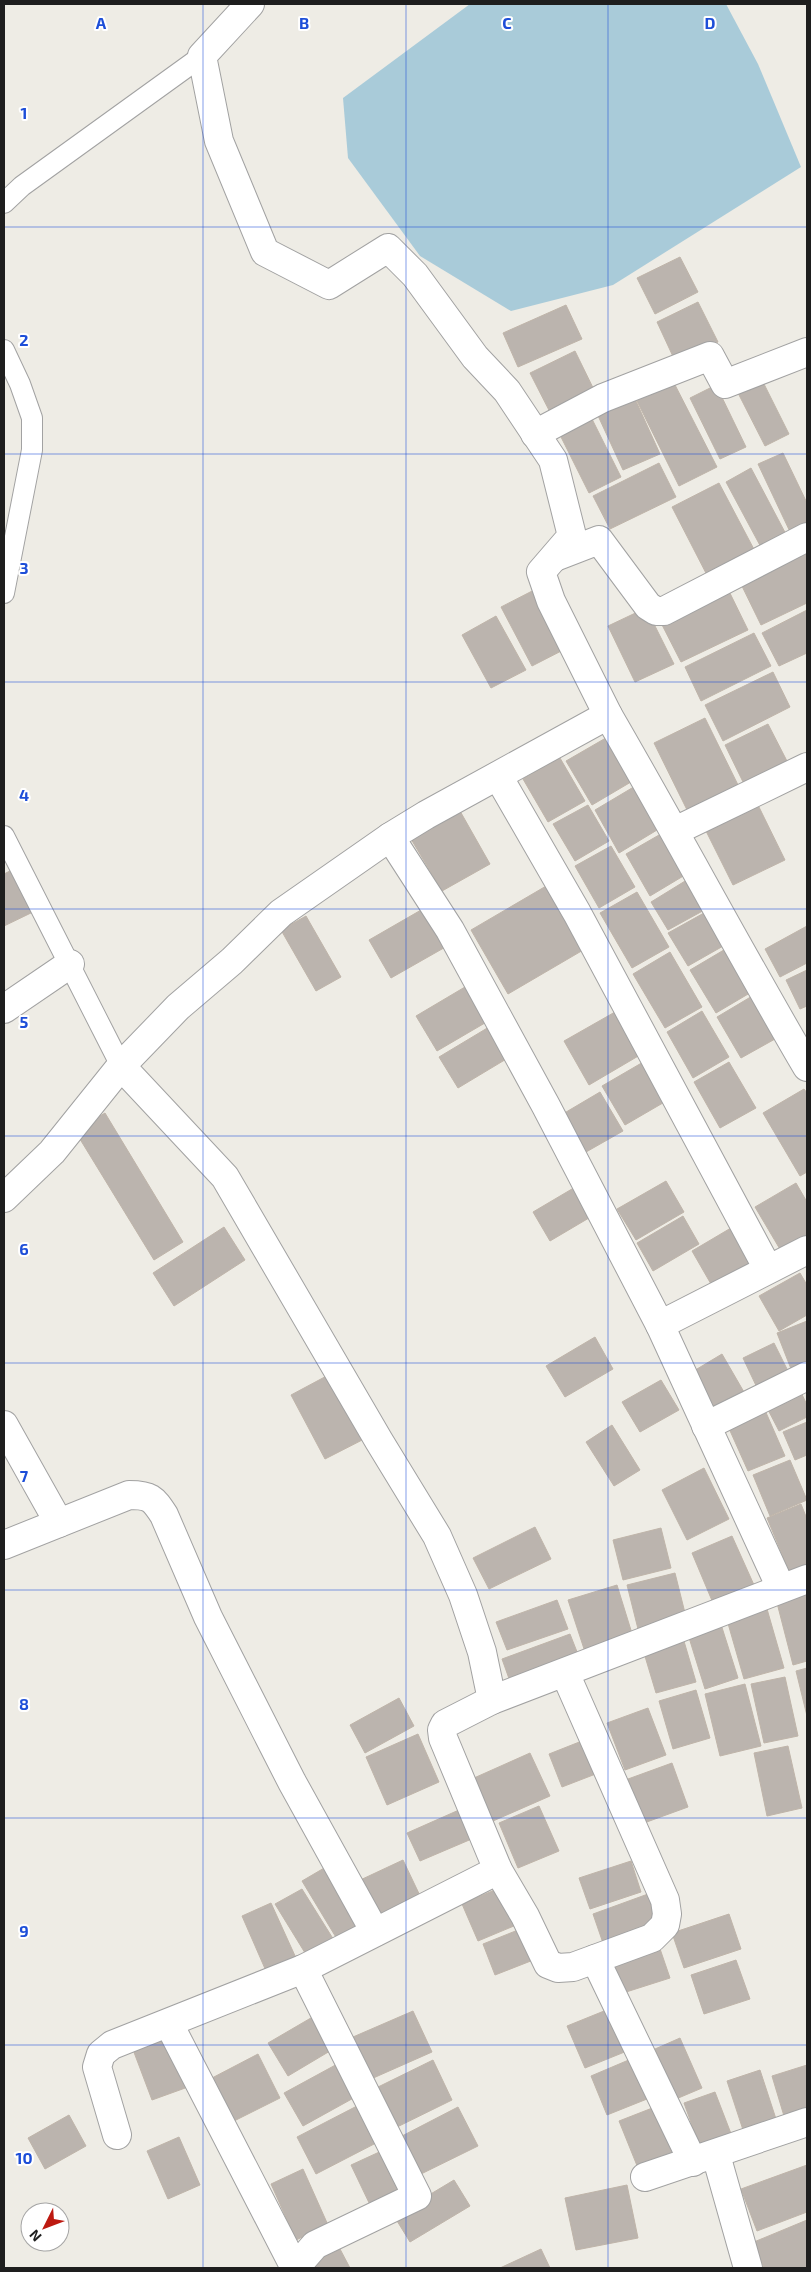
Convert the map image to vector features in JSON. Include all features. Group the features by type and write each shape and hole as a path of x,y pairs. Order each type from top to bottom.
{"street":[{"path":"250,4 202,56 219,140 265,252 329,285 388,248 415,275 476,357 507,391 553,460 572,536 541,572 551,601 608,716 675,831 752,973 807,1067"},
{"path":"535,434 603,398 710,356 725,384 807,352"},
{"path":"554,557 599,540 648,606 656,611 664,611 807,537"},
{"path":"4,1198 52,1152 121,1066 178,1007 232,960 281,913 390,837 608,716"},
{"path":"675,831 807,766"},
{"path":"498,776 577,913 768,1269"},
{"path":"390,837 450,930 546,1106 660,1325 781,1588"},
{"path":"4,1009 70,964"},
{"path":"121,1066 225,1177 432,1528 463,1595 482,1652 492,1700"},
{"path":"660,1325 807,1250"},
{"path":"706,1426 807,1376"},
{"path":"4,1425 59,1523"},
{"path":"4,1545 129,1495 143,1495 154,1500 164,1515 208,1617 292,1782 375,1932"},
{"path":"565,1673 665,1900 667,1914 665,1925 652,1938 572,1967 558,1968 548,1964 525,1916 498,1870 446,1748 442,1730 445,1724 492,1700 807,1579"},
{"path":"117,2135 96,2067 101,2054 112,2045 169,2024 303,1969 498,1870"},
{"path":"595,1959 705,2158 748,2268"},
{"path":"169,2024 295,2268 315,2245 417,2196 303,1969"},
{"path":"644,2177 807,2122"}],"lane":[{"path":"4,203 22,186 202,56"},
{"path":"4,350 20,384 32,418 32,450 4,594"},
{"path":"4,836 121,1066"}],"water":[{"path":"470,4 726,4 758,64 801,167 613,285 511,311 420,256 348,158 343,98"}],"building":[{"path":"680,257 698,292 655,314 637,278"},
{"path":"698,302 718,342 676,363 657,322"},
{"path":"566,305 582,339 518,367 503,333"},
{"path":"575,351 598,398 554,420 530,373"},
{"path":"761,378 789,434 765,446 737,391"},
{"path":"673,381 717,467 679,486 637,401"},
{"path":"716,385 746,447 720,459 690,398"},
{"path":"631,390 660,454 623,470 594,407"},
{"path":"592,419 621,477 589,493 560,435"},
{"path":"783,453 807,503 807,529 792,536 758,464"},
{"path":"659,463 676,497 610,529 593,496"},
{"path":"751,468 788,538 763,551 726,482"},
{"path":"719,483 757,555 709,579 672,507"},
{"path":"803,549 807,557 807,603 761,625 739,580"},
{"path":"724,581 748,630 681,662 657,615"},
{"path":"538,588 569,647 532,666 501,607"},
{"path":"646,608 674,664 635,682 608,626"},
{"path":"807,610 807,653 779,666 762,633"},
{"path":"496,616 526,670 491,688 462,635"},
{"path":"754,633 771,666 701,701 685,667"},
{"path":"773,672 790,707 723,741 705,705"},
{"path":"705,718 742,793 691,818 654,743"},
{"path":"768,724 789,765 745,786 725,745"},
{"path":"611,735 636,779 592,805 566,761"},
{"path":"560,758 585,801 548,822 523,779"},
{"path":"637,785 662,827 619,853 595,810"},
{"path":"757,803 785,860 733,885 705,829"},
{"path":"588,805 609,841 575,861 553,824"},
{"path":"460,811 490,864 442,891 411,839"},
{"path":"666,831 690,872 650,896 626,854"},
{"path":"611,846 635,887 599,908 575,866"},
{"path":"14,869 35,911 4,926 4,874"},
{"path":"690,878 708,908 668,930 651,902"},
{"path":"553,882 590,946 508,994 471,930"},
{"path":"637,892 669,947 632,968 600,913"},
{"path":"428,906 449,945 391,978 369,940"},
{"path":"713,908 732,941 688,966 668,933"},
{"path":"306,916 341,977 316,991 281,930"},
{"path":"807,926 807,963 780,977 765,949"},
{"path":"734,944 760,987 716,1013 690,970"},
{"path":"670,952 702,1007 665,1028 633,974"},
{"path":"807,970 807,1006 800,1009 786,980"},
{"path":"470,984 490,1020 437,1051 416,1016"},
{"path":"759,992 784,1034 741,1058 717,1017"},
{"path":"702,1011 729,1057 693,1078 667,1032"},
{"path":"615,1012 640,1055 589,1085 564,1041"},
{"path":"494,1024 513,1055 458,1088 439,1057"},
{"path":"645,1061 668,1100 625,1125 602,1086"},
{"path":"729,1062 756,1108 720,1128 694,1082"},
{"path":"804,1089 807,1093 807,1172 800,1176 763,1113"},
{"path":"600,1092 623,1131 579,1156 556,1118"},
{"path":"105,1113 183,1242 154,1260 75,1131"},
{"path":"666,1181 684,1212 636,1240 617,1209"},
{"path":"796,1183 807,1202 807,1242 784,1256 755,1207"},
{"path":"577,1186 594,1215 550,1241 533,1212"},
{"path":"683,1216 699,1244 653,1271 637,1243"},
{"path":"736,1225 760,1265 715,1291 692,1251"},
{"path":"224,1227 245,1260 174,1306 153,1273"},
{"path":"800,1273 807,1285 807,1315 779,1331 759,1296"},
{"path":"807,1321 807,1368 793,1374 777,1333"},
{"path":"595,1337 613,1369 565,1397 546,1366"},
{"path":"774,1343 792,1379 760,1394 743,1358"},
{"path":"722,1354 748,1399 713,1419 687,1375"},
{"path":"334,1372 368,1437 325,1459 291,1395"},
{"path":"661,1380 679,1410 640,1432 622,1402"},
{"path":"798,1386 807,1405 807,1417 779,1431 764,1402"},
{"path":"764,1408 785,1456 748,1471 727,1424"},
{"path":"807,1422 807,1455 795,1460 783,1432"},
{"path":"612,1425 640,1470 614,1486 586,1442"},
{"path":"790,1460 807,1500 770,1516 753,1475"},
{"path":"704,1468 729,1519 687,1540 662,1490"},
{"path":"801,1504 807,1519 807,1572 792,1578 767,1518"},
{"path":"535,1527 551,1559 489,1589 473,1558"},
{"path":"661,1528 671,1568 623,1580 613,1540"},
{"path":"732,1536 754,1585 713,1603 692,1553"},
{"path":"675,1573 687,1621 639,1633 627,1585"},
{"path":"617,1585 634,1640 586,1655 568,1600"},
{"path":"807,1591 807,1661 793,1665 776,1599"},
{"path":"557,1600 568,1629 507,1650 496,1622"},
{"path":"765,1602 784,1668 744,1679 725,1613"},
{"path":"719,1618 738,1678 705,1689 686,1628"},
{"path":"681,1631 696,1682 656,1693 641,1643"},
{"path":"570,1634 581,1662 512,1687 502,1659"},
{"path":"807,1668 807,1716 796,1671"},
{"path":"785,1677 798,1736 764,1743 751,1684"},
{"path":"745,1684 761,1746 720,1756 705,1694"},
{"path":"696,1690 710,1738 673,1749 659,1701"},
{"path":"399,1698 414,1726 365,1753 350,1725"},
{"path":"648,1708 666,1755 625,1770 607,1723"},
{"path":"418,1734 439,1782 387,1805 366,1757"},
{"path":"592,1737 606,1770 562,1787 549,1754"},
{"path":"788,1746 802,1808 767,1816 754,1753"},
{"path":"530,1753 550,1796 493,1821 474,1778"},
{"path":"672,1763 688,1807 644,1823 628,1779"},
{"path":"468,1806 481,1835 420,1861 407,1833"},
{"path":"539,1806 559,1851 518,1868 499,1823"},
{"path":"403,1860 423,1902 376,1924 356,1882"},
{"path":"631,1861 641,1892 590,1909 579,1878"},
{"path":"331,1864 369,1927 340,1944 302,1881"},
{"path":"504,1886 521,1923 478,1941 462,1904"},
{"path":"302,1889 337,1945 310,1961 275,1904"},
{"path":"648,1894 659,1923 603,1943 593,1914"},
{"path":"271,1903 296,1958 266,1971 242,1916"},
{"path":"729,1914 741,1949 684,1968 672,1933"},
{"path":"528,1926 541,1957 495,1975 483,1944"},
{"path":"657,1940 670,1978 623,1993 610,1955"},
{"path":"736,1960 750,1999 704,2014 691,1975"},
{"path":"609,2009 627,2051 585,2068 567,2026"},
{"path":"413,2011 432,2052 371,2079 353,2037"},
{"path":"316,2015 335,2048 288,2076 268,2043"},
{"path":"168,2033 188,2087 152,2100 132,2047"},
{"path":"680,2038 702,2088 676,2099 655,2049"},
{"path":"258,2054 280,2098 234,2121 212,2078"},
{"path":"631,2059 647,2099 607,2115 591,2076"},
{"path":"433,2060 452,2100 395,2128 376,2088"},
{"path":"341,2062 359,2095 303,2126 284,2093"},
{"path":"807,2065 807,2120 787,2126 772,2076"},
{"path":"760,2070 778,2125 745,2136 727,2081"},
{"path":"715,2092 735,2144 703,2156 684,2103"},
{"path":"660,2105 680,2157 640,2173 619,2121"},
{"path":"357,2106 376,2143 316,2174 297,2137"},
{"path":"458,2107 478,2146 421,2174 402,2136"},
{"path":"69,2115 86,2146 45,2169 28,2138"},
{"path":"179,2137 200,2185 168,2199 147,2151"},
{"path":"388,2148 410,2192 372,2209 351,2165"},
{"path":"807,2165 807,2212 757,2231 741,2189"},
{"path":"303,2169 328,2225 296,2240 271,2184"},
{"path":"454,2180 470,2206 410,2242 394,2216"},
{"path":"627,2185 638,2238 576,2250 565,2198"},
{"path":"807,2220 807,2268 764,2268 754,2242"},
{"path":"340,2249 350,2268 303,2268"},
{"path":"541,2249 550,2268 500,2268"}]}
